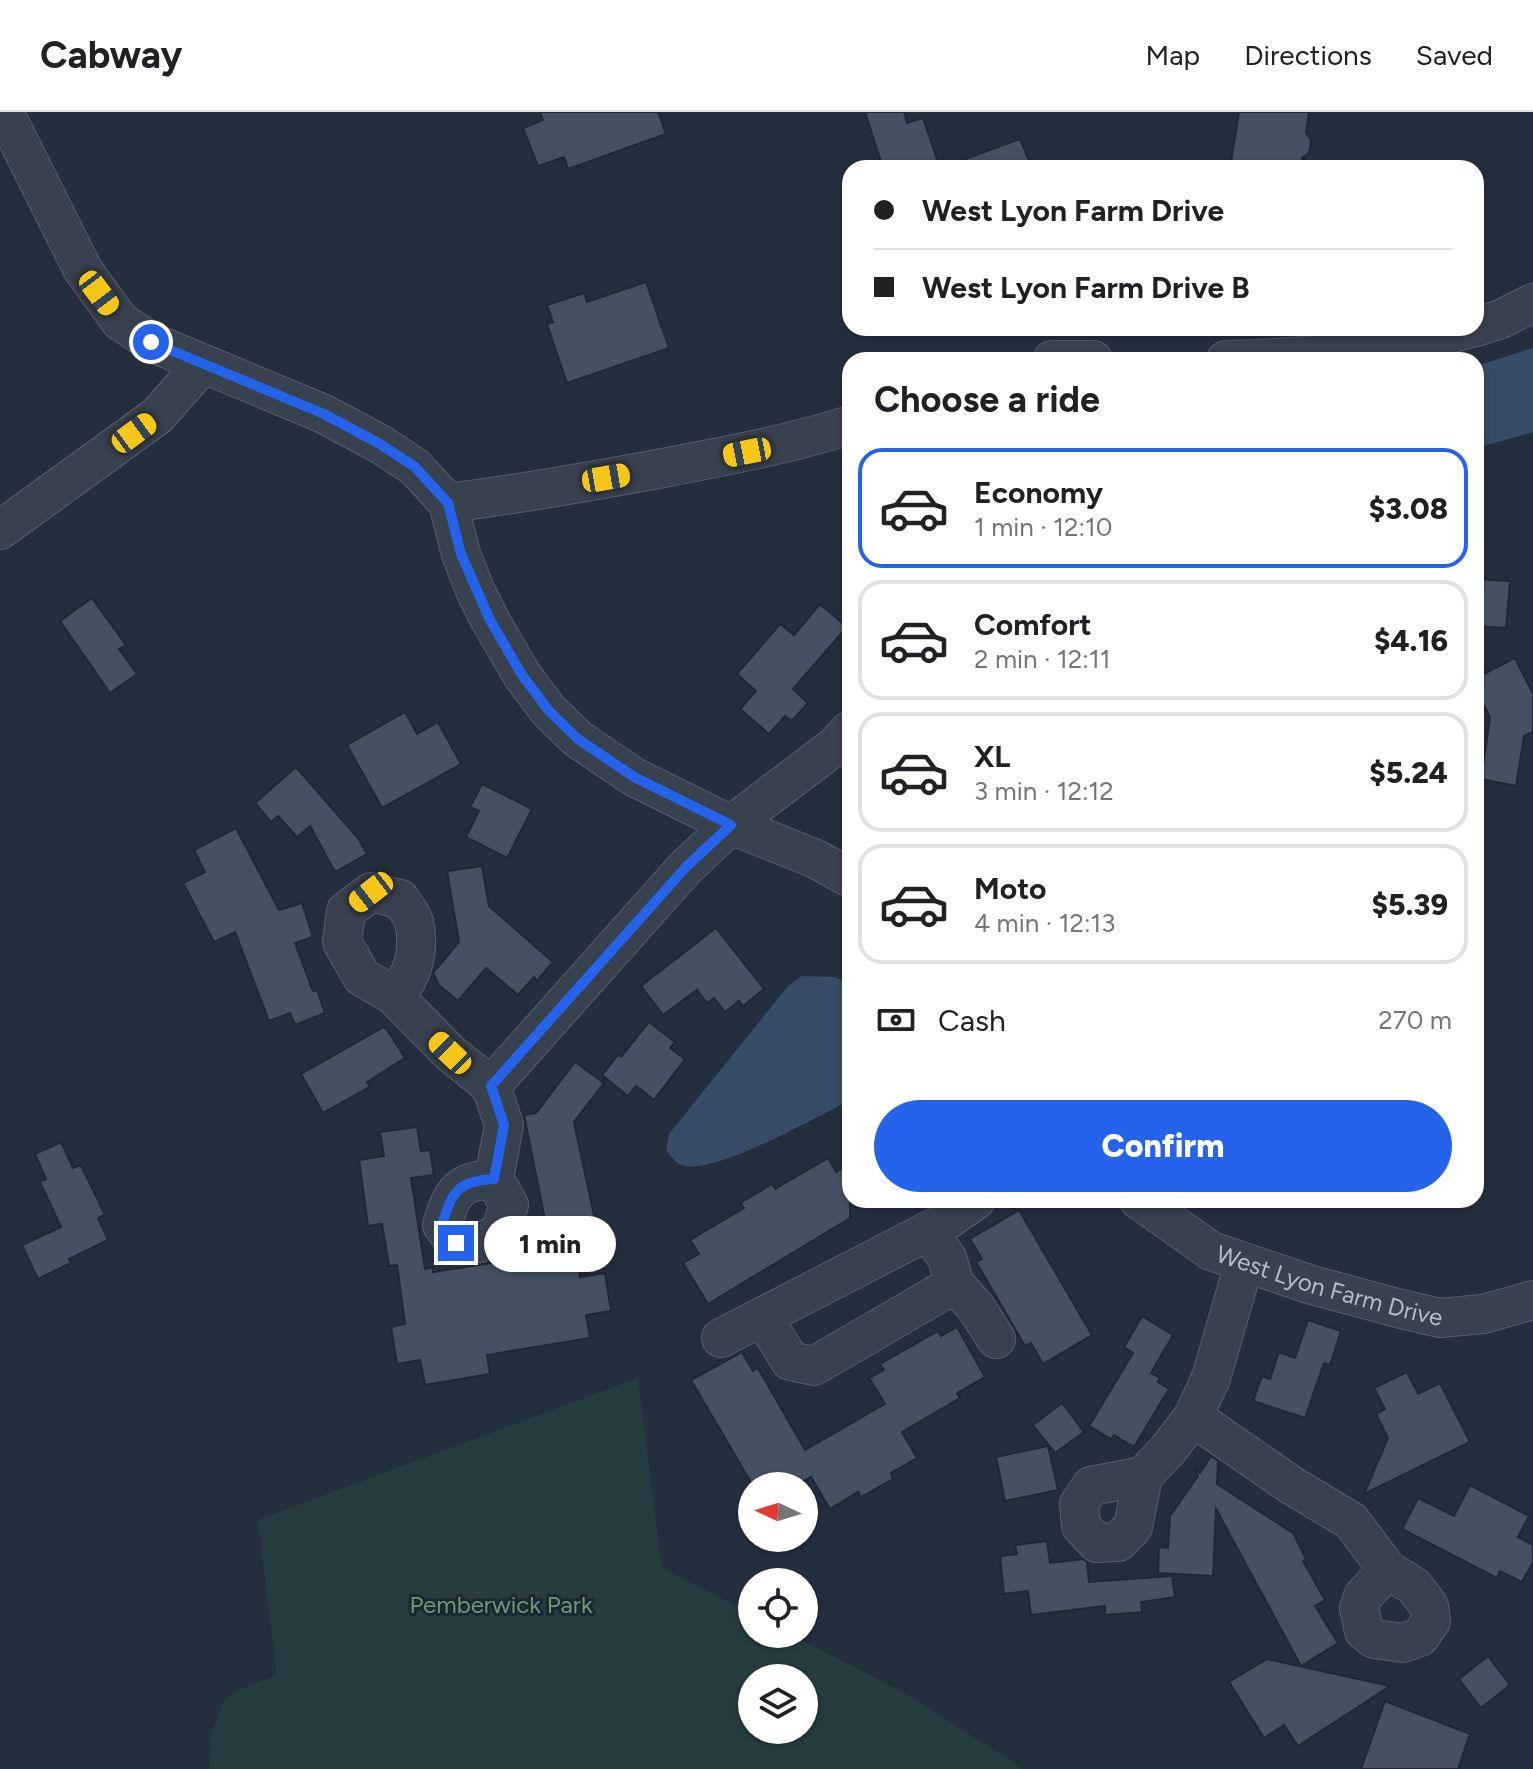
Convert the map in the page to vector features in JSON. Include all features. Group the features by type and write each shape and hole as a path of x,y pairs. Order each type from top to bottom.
{"street":[{"path":"4,112 83,270 120,321 151,342 324,414 380,444 415,467 448,503 461,554 490,620 522,675 549,711 578,739 634,777 731,825 816,859 842,874"},
{"path":"1484,324 1533,303"},
{"path":"1339,352 1443,336"},
{"path":"0,530 157,416 203,364"},
{"path":"448,503 513,495 713,458 794,442 842,427"},
{"path":"491,1086 686,867 731,825 824,755 842,738"},
{"path":"393,995 450,1053 491,1086 504,1125 494,1179"},
{"path":"721,1338 928,1231 964,1208"},
{"name":"West Lyon Farm Drive","path":"1150,1208 1211,1251 1244,1264 1440,1318 1483,1314 1533,1300"},
{"path":"928,1231 947,1258 955,1284 977,1309 996,1339"},
{"path":"1143,1476 1193,1417 1211,1378 1244,1264"},
{"path":"764,1318 790,1361 814,1366 955,1284"},
{"path":"1193,1417 1291,1485 1351,1521 1388,1570"}],"green space":[{"name":"Pemberwick Park","path":"638,1378 662,1568 738,1607 738,1648 817,1648 912,1697 1023,1769 209,1769 211,1736 223,1701 239,1690 277,1675 258,1520"}],"water":[{"path":"1533,348 1533,432 1484,446 1484,363"},
{"path":"802,976 835,977 842,980 842,1104 740,1154 700,1166 679,1164 666,1150 669,1134 788,986"}],"building":[{"path":"540,112 658,112 666,134 568,169 564,157 538,166 523,128 543,120"},
{"path":"865,112 904,112 907,123 923,118 937,160 880,160"},
{"path":"1239,112 1309,112 1306,133 1311,140 1309,153 1302,160 1231,160"},
{"path":"1020,139 1029,160 963,160"},
{"path":"646,282 669,348 567,383 547,324 553,322 547,305 584,293 587,302"},
{"path":"1484,579 1510,581 1506,628 1484,627"},
{"path":"92,598 126,645 119,649 137,674 110,693 60,621"},
{"path":"820,604 842,623 842,633 793,689 808,703 792,721 785,716 769,734 740,709 756,691 737,674 780,624 794,635"},
{"path":"1515,658 1533,694 1533,732 1524,736 1516,786 1484,780 1490,718 1484,706 1484,674"},
{"path":"405,712 417,734 438,722 461,764 382,808 347,745"},
{"path":"296,767 358,838 367,854 335,872 310,826 297,837 278,816 271,822 255,803"},
{"path":"482,784 532,809 507,858 466,837 479,811 470,807"},
{"path":"236,828 279,910 302,903 313,937 295,943 325,1013 295,1025 290,1013 269,1021 235,932 214,942 183,883 205,872 194,850"},
{"path":"482,866 489,906 553,962 537,981 534,977 518,995 486,968 458,1001 439,985 433,973 459,942 447,871"},
{"path":"716,928 764,989 743,1006 739,1001 725,1012 714,998 707,1003 697,990 663,1015 641,986"},
{"path":"649,1022 675,1042 670,1048 685,1059 654,1100 636,1086 628,1096 602,1075"},
{"path":"386,1028 405,1058 367,1082 370,1087 323,1113 301,1074"},
{"path":"575,1062 604,1083 574,1122 596,1225 573,1229 580,1277 605,1273 611,1311 586,1315 590,1338 487,1355 490,1374 425,1385 420,1360 397,1364 391,1327 405,1324 397,1265 389,1266 382,1224 368,1226 359,1160 384,1156 380,1132 417,1127 421,1151 430,1150 434,1175 411,1178 425,1269 433,1267 433,1272 552,1254 524,1115 536,1113"},
{"path":"61,1142 73,1168 81,1165 105,1215 98,1218 108,1240 38,1279 22,1245 61,1227 40,1182 46,1179 35,1154"},
{"path":"828,1158 836,1172 842,1169 842,1208 850,1208 850,1218 708,1304 683,1263 699,1254 690,1240 744,1208 740,1203 772,1184 775,1189"},
{"path":"1019,1210 1092,1335 1043,1364 1031,1343 1025,1346 976,1262 982,1259 970,1239"},
{"path":"1142,1316 1173,1335 1151,1373 1169,1389 1134,1447 1114,1435 1111,1439 1089,1426 1133,1353 1124,1347"},
{"path":"1308,1320 1341,1331 1330,1365 1324,1363 1305,1418 1253,1401 1262,1376 1270,1379 1279,1352 1295,1358"},
{"path":"957,1327 985,1377 957,1393 960,1398 902,1432 917,1458 891,1473 893,1479 861,1497 858,1492 830,1509 818,1489 818,1472 745,1472 691,1380 742,1352 753,1371 758,1368 805,1450 885,1404 869,1378 884,1370 880,1364 938,1331 941,1336"},
{"path":"1407,1372 1418,1394 1440,1383 1470,1442 1364,1494 1388,1438 1376,1414 1385,1409 1374,1388"},
{"path":"1062,1403 1084,1432 1055,1453 1033,1425"},
{"path":"1048,1446 1058,1490 1005,1501 996,1457"},
{"path":"1211,1456 1218,1461 1217,1484 1293,1533 1306,1559 1303,1561 1325,1600 1315,1606 1338,1643 1301,1666 1216,1509 1213,1576 1158,1573 1159,1547 1168,1548 1170,1516 1198,1476 1194,1469 1200,1473"},
{"path":"1470,1485 1529,1516 1518,1537 1533,1545 1533,1562 1522,1582 1500,1571 1497,1578 1402,1529 1418,1498 1454,1516"},
{"path":"1047,1541 1050,1563 1083,1559 1087,1562 1089,1582 1172,1576 1175,1597 1141,1602 1142,1612 1105,1615 1105,1606 1031,1615 1028,1591 1004,1594 1000,1556 1017,1554 1015,1545"},
{"path":"1488,1656 1510,1685 1481,1708 1459,1679"},
{"path":"1267,1659 1390,1686 1298,1746 1284,1725 1264,1738 1229,1682"},
{"path":"1385,1701 1470,1734 1458,1769 1361,1769"}],"route":[{"path":"151,342 324,414 415,467 448,503 461,554 475,590 522,675 549,711 578,739 634,777 731,825 686,867 491,1086 504,1125 494,1179 471,1180 451,1196 442,1225 456,1243"}]}
